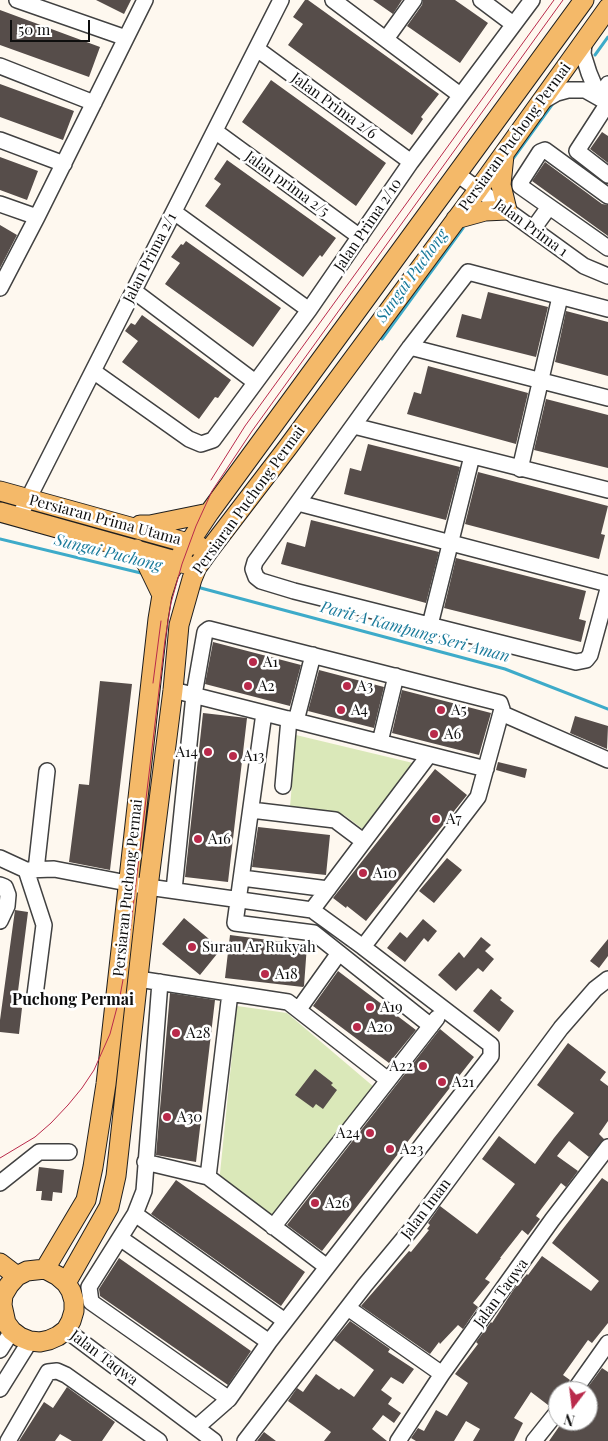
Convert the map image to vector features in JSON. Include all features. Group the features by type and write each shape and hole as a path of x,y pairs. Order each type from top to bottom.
{"main road":[{"name":"Persiaran Puchong Permai","path":"45,1269 86,1200 91,1175 106,1084 158,619 162,595 173,567 209,513 584,0"},
{"name":"Persiaran Puchong Permai","path":"66,1282 109,1207 116,1176 179,625 194,573 210,548 478,190 608,8"},
{"path":"456,219 485,211 507,210 501,185 505,151"},
{"name":"Persiaran Prima Utama","path":"0,491 210,548"},
{"name":"Persiaran Prima Utama","path":"0,512 136,549 173,567 194,573"},
{"path":"127,525 150,525 209,513"},
{"path":"136,549 147,564 162,595"},
{"path":"0,1263 17,1276"},
{"path":"45,1269 66,1282 74,1301 73,1316 66,1330 58,1336 40,1342 30,1341 12,1331 3,1314 2,1294 17,1276 27,1271 45,1269"}],"street":[{"path":"17,0 126,38"},
{"path":"0,288 145,0"},
{"name":"Jalan Prima 2/1","path":"19,517 282,0"},
{"path":"333,0 460,95"},
{"path":"386,40 414,0"},
{"path":"481,0 513,24"},
{"name":"Jalan Prima 2/10","path":"93,371 189,439 201,444 213,440 309,310 411,162 532,0"},
{"path":"584,42 583,54 588,73 606,97 602,124 577,149 577,152 608,175"},
{"name":"Jalan Prima 2/6","path":"257,49 411,162"},
{"path":"0,66 94,103"},
{"path":"540,103 556,93 568,90 585,90 606,97"},
{"name":"Jalan prima 2/5","path":"215,131 360,237"},
{"path":"0,140 64,164"},
{"path":"608,196 547,151 542,150 520,183 520,186 608,248"},
{"name":"Jalan Prima 1","path":"457,174 584,266 608,276"},
{"path":"0,204 37,217"},
{"path":"533,229 549,206"},
{"path":"174,212 309,310"},
{"path":"608,310 468,272 410,347 255,562 253,569 256,577 261,580 294,590 576,662 586,660 590,655 608,589"},
{"path":"134,291 255,382"},
{"path":"520,468 560,297"},
{"path":"410,347 608,398"},
{"path":"354,426 608,490"},
{"path":"430,625 472,456"},
{"path":"298,503 608,584"},
{"path":"174,890 194,695 205,632 209,629 500,703 502,709 478,797 363,947"},
{"path":"283,786 293,720 312,655"},
{"path":"380,742 396,676"},
{"path":"173,690 486,769"},
{"path":"264,713 235,923 314,933 431,1026"},
{"path":"501,713 608,760"},
{"path":"312,910 429,755"},
{"path":"35,995 44,925 31,870 47,771"},
{"path":"251,810 336,820 364,841"},
{"path":"0,858 31,870 54,869 148,887 312,910 491,1044 491,1056 268,1342 229,1399 197,1427"},
{"path":"242,878 328,889"},
{"path":"0,885 5,887 8,895 8,906 0,921"},
{"path":"299,1009 340,953"},
{"path":"138,979 288,1002 388,1080"},
{"name":"Jalan Iman","path":"246,1441 420,1218 561,1028 595,989 608,980"},
{"path":"160,982 144,1191 135,1214 90,1287 91,1302 229,1399"},
{"path":"208,1177 230,993"},
{"path":"273,1226 444,1009"},
{"name":"Jalan Taqwa","path":"398,1441 442,1374 552,1220 608,1147"},
{"path":"0,1182 39,1152 69,1152"},
{"path":"146,1162 208,1177 327,1267"},
{"path":"135,1214 285,1321"},
{"path":"120,1238 268,1342"},
{"path":"348,1308 442,1374"},
{"name":"Jalan Taqwa","path":"66,1330 214,1441"},
{"path":"0,1350 12,1331"},
{"path":"0,1389 30,1341"},
{"path":"581,1381 608,1343"},
{"path":"8,1441 48,1372 57,1371 66,1375 159,1441"},
{"path":"534,1441 548,1424"}],"green space":[{"path":"296,735 413,763 364,830 344,815 290,807"},
{"path":"237,1006 287,1013 374,1087 271,1220 219,1183"}],"building":[{"path":"96,0 131,0 124,14"},
{"path":"305,0 308,0 439,94 421,117 423,119 412,135 288,45 303,24 293,17"},
{"path":"373,0 402,0 393,14"},
{"path":"423,0 455,0 488,23 460,63 407,26 422,5"},
{"path":"0,10 100,47 89,77 0,45"},
{"path":"271,80 386,163 356,206 242,122"},
{"path":"0,84 74,111 63,140 0,117"},
{"path":"602,132 608,136 608,163 590,149"},
{"path":"0,157 38,171 27,200 0,190"},
{"path":"227,160 336,238 322,257 320,255 303,277 205,206 221,184 214,179"},
{"path":"545,162 602,204 608,205 608,236 532,181"},
{"path":"0,225 17,235 0,268"},
{"path":"186,241 281,308 253,347 165,284 180,263 171,257 181,244 183,245"},
{"path":"488,292 548,307 536,357 456,337 462,314 481,319"},
{"path":"566,311 608,322 608,376 555,362"},
{"path":"142,315 231,380 218,398 215,397 199,419 122,362 138,341 125,331 131,323 135,325"},
{"path":"428,366 528,393 516,444 407,414 414,392 421,394"},
{"path":"546,399 608,415 608,468 534,450"},
{"path":"368,444 460,467 446,520 344,494 350,468 361,471"},
{"path":"478,472 608,506 601,534 605,535 599,559 465,524"},
{"path":"311,520 439,552 426,603 281,564 287,542 305,547"},
{"path":"456,558 586,591 579,619 586,621 581,642 444,608"},
{"path":"213,642 301,665 290,706 205,684"},
{"path":"319,670 384,687 374,728 308,711"},
{"path":"100,681 132,684 110,870 69,862 79,784 89,785"},
{"path":"402,690 491,713 479,755 392,733"},
{"path":"203,713 247,718 228,882 185,877"},
{"path":"575,716 608,726 607,749 570,733"},
{"path":"498,762 527,769 525,778 496,770"},
{"path":"435,769 467,795 366,921 333,898"},
{"path":"258,827 330,835 326,875 252,867"},
{"path":"447,858 462,870 434,903 419,891"},
{"path":"15,910 28,912 16,1007 22,1008 19,1034 0,1032"},
{"name":"Surau Ar Rukyah","path":"184,918 221,949 200,975 162,944"},
{"path":"423,919 437,931 428,942 424,938 405,962 387,948 400,932 407,938"},
{"path":"230,935 307,945 304,986 225,978"},
{"path":"481,937 491,945 485,951 494,959 483,972 478,968 456,991 438,975 459,952 464,958"},
{"path":"608,939 608,956 599,968 590,961"},
{"path":"338,971 416,1030 389,1063 313,1006"},
{"path":"491,989 502,998 500,1000 514,1011 499,1032 473,1011"},
{"path":"170,993 215,1000 196,1162 156,1155"},
{"path":"440,1029 474,1057 322,1251 287,1225"},
{"path":"568,1043 606,1072 600,1080 608,1086 608,1121 599,1134 604,1139 589,1157 569,1141 557,1156 578,1171 566,1187 561,1183 536,1216 540,1219 528,1235 522,1230 500,1258 485,1279 490,1282 473,1303 478,1307 463,1329 458,1325 440,1344 439,1342 430,1354 361,1306 429,1230 427,1229 430,1225 428,1223 440,1206 477,1234 515,1184 482,1159 499,1136 535,1164 574,1113 537,1085"},
{"path":"315,1069 333,1083 331,1085 337,1090 323,1109 316,1104 313,1108 295,1095"},
{"path":"39,1167 64,1170 62,1193 53,1192 52,1201 41,1200 42,1191 36,1191"},
{"path":"602,1178 608,1182 608,1323 592,1343 588,1340 563,1375 570,1380 548,1381 548,1405 531,1392 514,1418 523,1423 514,1441 473,1441 480,1429 466,1421 454,1441 416,1441 411,1438 418,1428 424,1431 436,1410 447,1416 468,1383 455,1374 478,1344 476,1342 492,1323 514,1289 528,1275 542,1256 591,1291 599,1281 552,1243"},
{"path":"176,1180 305,1272 281,1306 151,1214"},
{"path":"119,1258 251,1351 228,1385 100,1296 99,1289"},
{"path":"350,1321 390,1349 388,1352 414,1369 403,1384 391,1377 381,1390 392,1398 388,1404 401,1413 394,1423 383,1415 372,1429 387,1441 324,1441 331,1432 288,1401 297,1388 303,1392 316,1374 339,1390 341,1388 354,1397 374,1370 334,1340"},
{"path":"602,1368 608,1372 608,1441 549,1441 556,1431 598,1431 598,1381 592,1381"},
{"path":"67,1387 115,1422 102,1441 72,1441 60,1434 55,1441 19,1441 44,1402 53,1408"},
{"path":"264,1432 276,1441 257,1441"}],"waterway":[{"name":"Sungai Puchong","path":"595,55 608,37"},
{"name":"Sungai Puchong","path":"512,160 554,102"},
{"name":"Sungai Puchong","path":"382,339 463,228"},
{"name":"Sungai Puchong","path":"0,539 145,574"},
{"name":"Parit A Kampung Seri Aman","path":"197,587 505,669 608,709"}],"tram line":[{"path":"211,480 245,426 554,0"},
{"path":"0,1158 35,1137 68,1105 94,1070 110,1034 127,958 171,603 182,564 212,491 252,431 563,0"},
{"path":"153,683 161,621"}],"place":[{"name":"A1","path":"253,662"},
{"name":"A2","path":"248,686"},
{"name":"A3","path":"347,686"},
{"name":"A4","path":"341,710"},
{"name":"A5","path":"441,710"},
{"name":"A6","path":"434,734"},
{"name":"A14","path":"208,752"},
{"name":"A13","path":"233,756"},
{"name":"A7","path":"436,819"},
{"name":"A16","path":"198,839"},
{"name":"A10","path":"363,873"},
{"name":"Surau Ar Rukyah","path":"192,947"},
{"name":"A18","path":"265,974"},
{"name":"A19","path":"370,1007"},
{"name":"A20","path":"357,1027"},
{"name":"A28","path":"176,1033"},
{"name":"A22","path":"423,1066"},
{"name":"A21","path":"442,1082"},
{"name":"A30","path":"167,1117"},
{"name":"A24","path":"370,1133"},
{"name":"A23","path":"390,1149"},
{"name":"A26","path":"315,1203"}],"district":[{"name":"Puchong Permai","path":"73,1000"}]}
